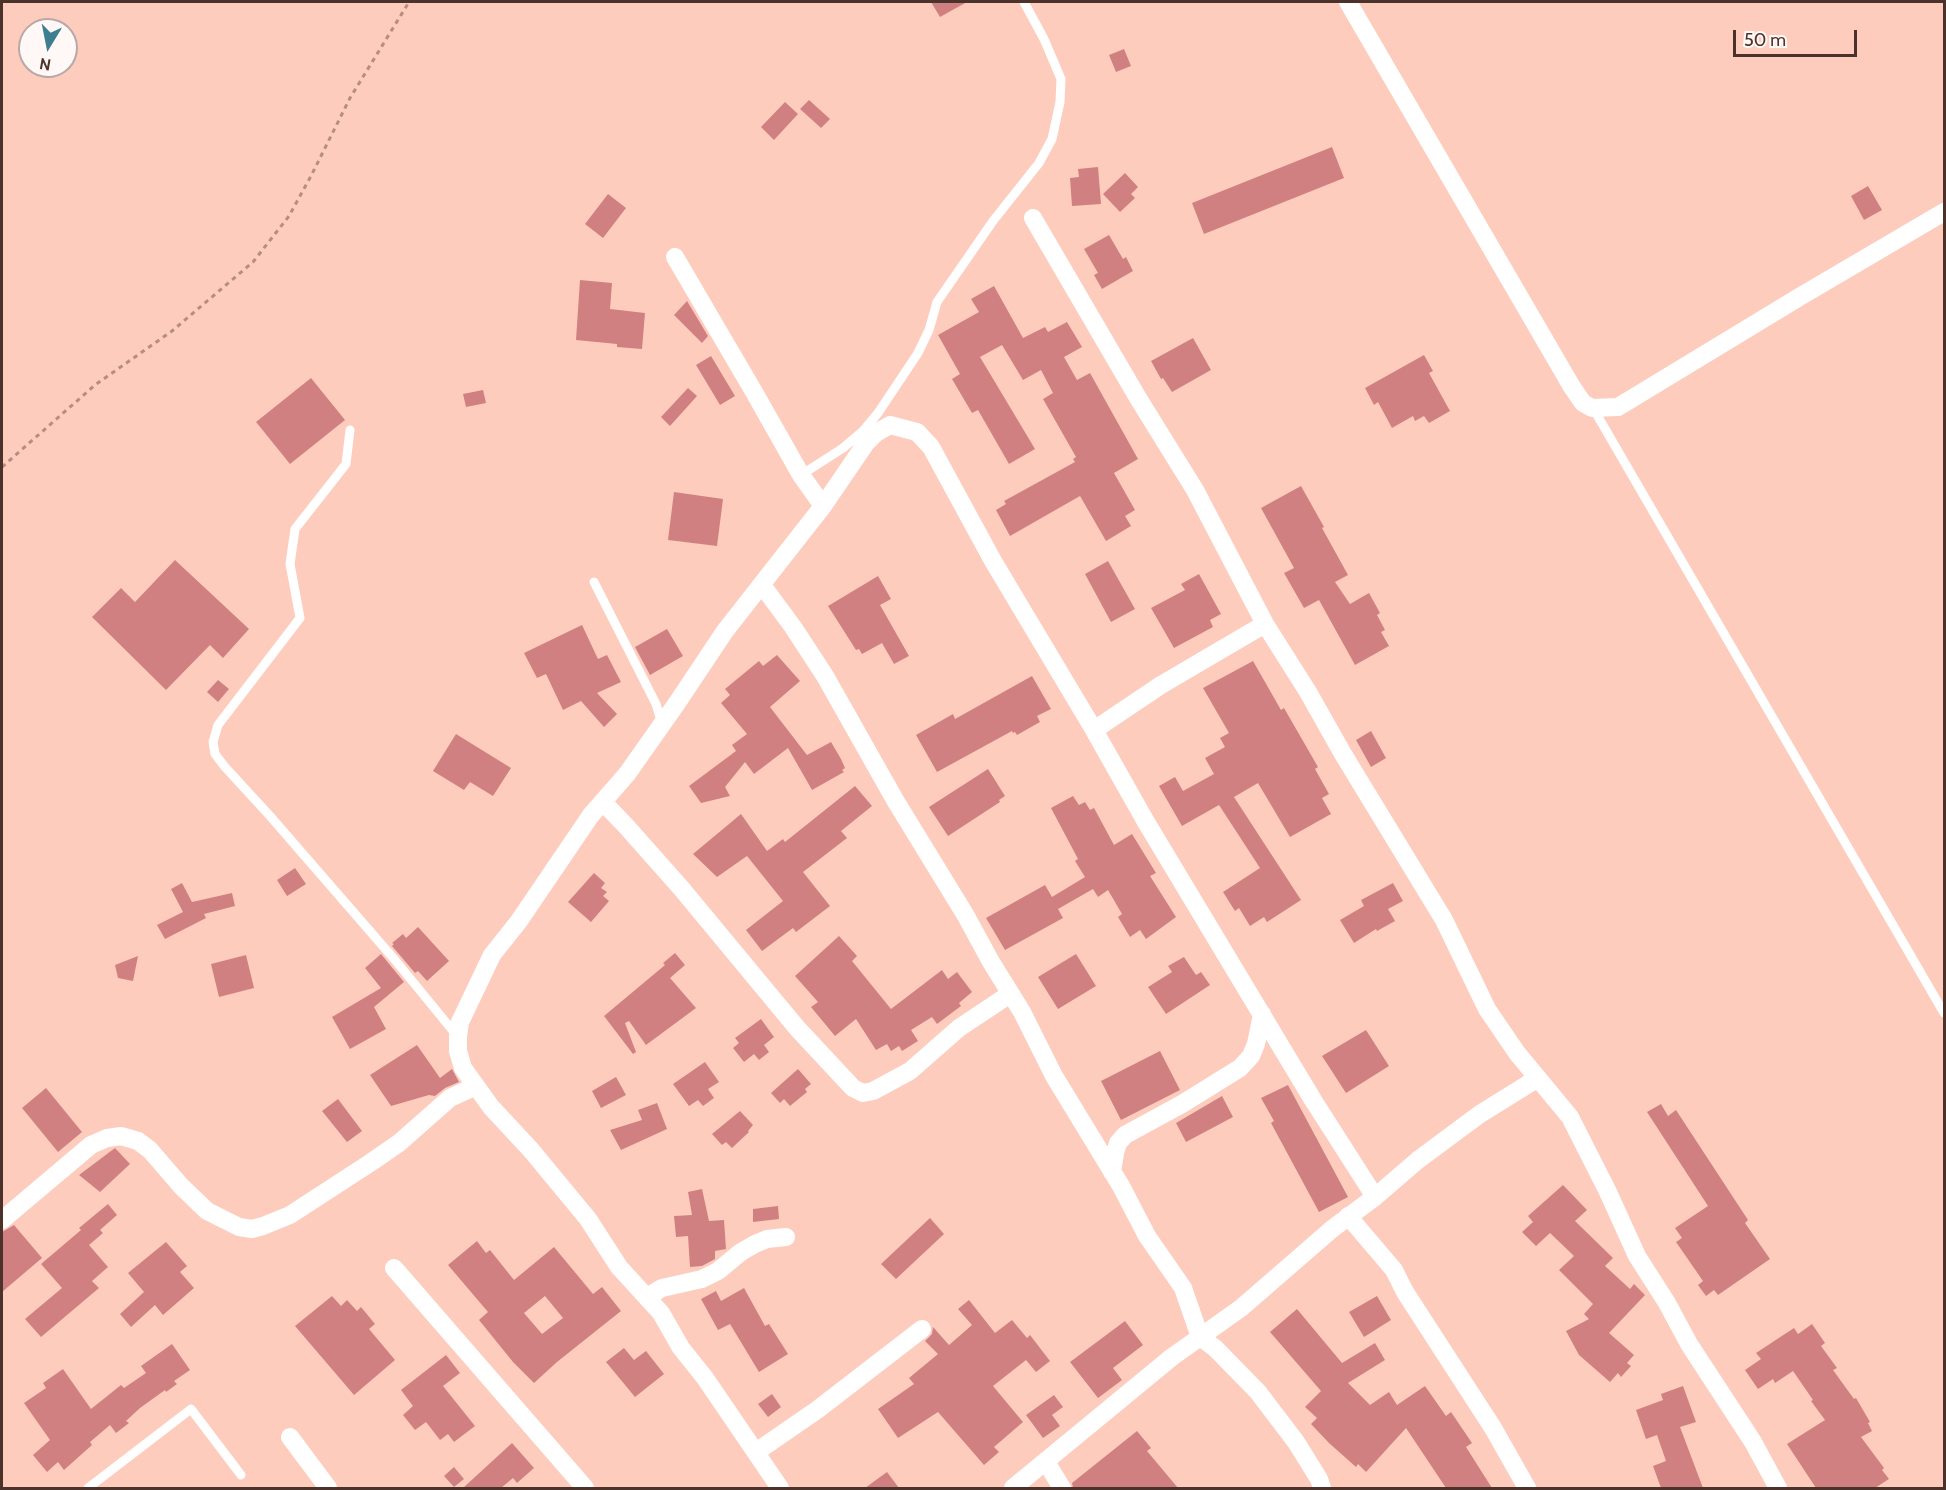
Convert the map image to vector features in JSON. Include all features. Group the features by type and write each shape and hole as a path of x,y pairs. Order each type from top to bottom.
{"street":[{"path":"1348,2 1572,387 1583,403 1592,408 1618,407 1944,212"},
{"path":"1034,218 1138,398 1195,490 1265,624 1444,920 1487,1009 1517,1053 1570,1117 1637,1256 1667,1303 1689,1344 1753,1442 1778,1488"},
{"path":"675,257 801,475 823,506"},
{"path":"772,1487 756,1452 705,1378 681,1348 661,1313 619,1267 588,1219 531,1150 491,1107 463,1068 458,1052 458,1036 460,1022 492,955 519,921 591,815 627,774 725,631 823,506 866,443 890,425 917,432 931,447 993,561 1146,822 1313,1100 1375,1197"},
{"path":"762,585 794,627 825,676 895,800 1022,1012 1054,1077 1112,1172 1147,1236 1183,1288 1200,1337 1215,1348 1258,1392 1296,1442 1322,1488"},
{"path":"1094,730 1161,685 1265,624"},
{"path":"603,802 681,888 797,1028 853,1088 863,1093 873,1091 909,1071 959,1028 1010,994"},
{"path":"1112,1172 1118,1143 1125,1135 1182,1104 1240,1068 1251,1056 1257,1044 1262,1014"},
{"path":"1013,1488 1172,1357 1241,1308 1348,1216 1375,1197 1418,1160 1471,1121 1538,1078"},
{"path":"2,1220 91,1145 107,1138 121,1136 138,1141 150,1150 207,1211 239,1227 263,1226 290,1215 370,1163 399,1143 450,1098 476,1086"},
{"path":"1348,1216 1394,1270 1405,1292 1492,1428 1527,1488"},
{"path":"648,1297 662,1288 702,1280 718,1271 741,1251 767,1239 786,1237"},
{"path":"394,1268 585,1488"},
{"path":"756,1452 817,1410 922,1329"},
{"path":"290,1437 328,1488"},
{"path":"1046,1462 1062,1488"}],"lane":[{"path":"801,475 843,448 863,431 892,393 926,338 938,302 993,221 1039,163 1052,139 1060,102 1061,79 1044,39 1024,2"},
{"path":"1592,408 1944,1013"},
{"path":"350,430 346,464 295,529 290,564 300,618 218,725 213,742 215,754 458,1036"},
{"path":"594,582 656,704 662,724"},
{"path":"88,1488 191,1409 240,1474"}],"path":[{"path":"2,467 95,385 172,331 253,262 289,216 350,98 409,2"}],"building":[{"path":"931,2 967,2 940,17"},
{"path":"1124,49 1131,66 1116,72 1109,55"},
{"path":"809,100 830,119 821,128 800,109"},
{"path":"785,102 798,114 774,140 761,127"},
{"path":"1332,147 1344,178 1204,234 1192,203"},
{"path":"1098,167 1101,204 1072,206 1070,178 1079,177 1078,169"},
{"path":"1125,173 1138,187 1131,194 1135,198 1120,212 1103,194"},
{"path":"1868,186 1882,210 1864,220 1851,196"},
{"path":"608,194 626,208 603,238 585,224"},
{"path":"1109,235 1123,259 1126,257 1133,271 1102,289 1094,275 1098,273 1084,249"},
{"path":"580,280 612,283 610,309 645,313 642,349 576,340"},
{"path":"994,286 1023,338 1045,327 1048,332 1067,322 1082,347 1064,357 1077,380 1090,373 1138,459 1114,473 1135,510 1125,516 1131,526 1106,541 1080,496 1010,536 996,510 1006,504 1004,501 1075,462 1073,459 1076,457 1043,399 1053,393 1041,370 1023,380 1002,345 980,357 1035,449 1009,464 978,410 972,413 952,379 960,374 938,335 979,312 971,299"},
{"path":"687,301 708,336 702,343 674,315"},
{"path":"1193,338 1211,370 1172,392 1163,378 1161,379 1151,361"},
{"path":"1424,355 1433,371 1429,373 1450,411 1429,423 1424,416 1415,421 1413,416 1392,428 1378,402 1374,405 1365,388"},
{"path":"711,356 735,396 720,405 696,365"},
{"path":"311,378 345,420 290,464 256,422"},
{"path":"688,388 697,396 670,426 661,417"},
{"path":"483,390 486,403 466,407 463,394"},
{"path":"1301,486 1348,575 1335,582 1350,604 1369,593 1380,613 1377,615 1385,630 1381,632 1389,646 1355,665 1319,600 1304,608 1284,573 1294,568 1261,508"},
{"path":"674,492 723,499 717,546 668,540"},
{"path":"175,560 249,629 223,658 210,645 166,690 92,617 121,588 135,602"},
{"path":"1108,561 1135,609 1111,622 1085,574"},
{"path":"1199,574 1221,614 1210,620 1213,627 1174,648 1151,608 1185,590 1181,584"},
{"path":"878,576 891,599 880,605 909,656 894,664 882,643 862,654 859,649 856,650 828,606"},
{"path":"582,625 598,659 607,655 621,682 597,693 617,714 604,727 581,701 563,710 546,674 537,678 524,653"},
{"path":"667,629 683,656 650,675 635,647"},
{"path":"777,655 800,681 770,707 807,755 831,742 845,768 842,770 844,772 812,790 788,748 754,774 745,762 725,787 730,796 701,803 689,786 736,751 732,745 747,734 721,703 730,695 725,689 759,661 763,666"},
{"path":"1253,661 1281,710 1284,708 1318,767 1315,769 1329,794 1322,798 1331,814 1290,837 1258,783 1234,797 1301,900 1267,922 1264,917 1250,926 1239,908 1235,911 1223,892 1260,868 1219,805 1182,826 1159,786 1175,777 1183,791 1214,774 1205,758 1225,747 1220,738 1229,733 1203,688"},
{"path":"1032,676 1051,709 1037,716 1040,722 1017,735 1012,731 937,772 916,735 953,714 955,719"},
{"path":"218,680 229,689 218,702 207,692"},
{"path":"1371,731 1386,758 1371,767 1356,740"},
{"path":"456,734 511,768 493,796 470,782 464,790 433,771"},
{"path":"988,769 1005,796 999,800 1000,802 948,836 929,807"},
{"path":"855,786 872,806 841,831 847,838 803,872 830,906 796,932 793,928 762,951 746,930 783,901 747,856 717,877 693,854 741,814 767,851 783,839 785,842"},
{"path":"1073,796 1079,805 1085,802 1090,810 1094,808 1114,845 1132,834 1156,873 1150,876 1176,917 1146,939 1140,930 1130,937 1118,917 1122,914 1108,890 1098,897 1093,889 1058,909 1063,918 1005,950 986,918 1045,885 1052,897 1085,877 1075,861 1078,859 1051,808"},
{"path":"295,868 306,884 287,896 277,880"},
{"path":"594,873 605,883 601,888 607,892 603,896 609,901 591,922 568,902"},
{"path":"182,883 192,902 232,893 235,906 204,914 206,918 165,939 157,925 183,912 171,889"},
{"path":"1393,883 1403,901 1388,909 1395,921 1377,931 1376,929 1354,943 1340,920 1364,906 1361,900"},
{"path":"418,927 449,961 427,981 418,971 415,973 392,946 394,944 392,943 403,934 406,938"},
{"path":"839,936 857,956 852,961 891,1009 942,970 948,979 957,972 972,992 959,1003 961,1006 937,1024 932,1017 911,1030 918,1041 902,1051 899,1046 891,1051 887,1044 876,1050 856,1019 835,1036 811,1007 818,1002 795,976"},
{"path":"675,953 685,965 670,978 696,1008 646,1045 629,1021 625,1023 636,1052 633,1054 604,1016 665,965 663,963"},
{"path":"381,954 404,982 374,1007 386,1029 350,1049 332,1017 381,988 365,968"},
{"path":"1076,954 1096,986 1058,1009 1038,977"},
{"path":"246,955 254,988 219,997 211,964"},
{"path":"138,956 133,981 118,978 115,965"},
{"path":"1184,957 1196,975 1201,972 1210,985 1166,1014 1148,987 1172,972 1168,966"},
{"path":"761,1019 774,1037 764,1045 769,1052 759,1060 754,1054 744,1062 733,1048 739,1043 735,1038"},
{"path":"1366,1030 1389,1066 1346,1093 1322,1056"},
{"path":"417,1045 440,1078 452,1069 459,1082 445,1088 435,1096 429,1095 391,1106 370,1075"},
{"path":"1160,1051 1180,1090 1121,1120 1101,1081"},
{"path":"705,1062 719,1082 708,1089 714,1098 703,1106 698,1100 689,1106 673,1084"},
{"path":"798,1069 811,1084 805,1089 807,1092 790,1106 784,1099 780,1103 771,1093"},
{"path":"616,1077 626,1095 601,1108 592,1091"},
{"path":"1288,1085 1348,1197 1319,1212 1271,1123 1274,1121 1261,1098"},
{"path":"46,1088 82,1132 58,1152 22,1108"},
{"path":"1222,1096 1233,1117 1186,1142 1176,1123"},
{"path":"338,1099 362,1131 347,1142 322,1111"},
{"path":"657,1103 667,1129 621,1150 610,1130 642,1120 638,1110"},
{"path":"1661,1104 1668,1116 1676,1110 1748,1220 1745,1223 1770,1259 1718,1295 1714,1290 1706,1296 1698,1285 1703,1281 1676,1242 1682,1238 1675,1228 1708,1206 1647,1112"},
{"path":"740,1111 753,1125 732,1148 726,1142 722,1145 712,1134"},
{"path":"115,1148 130,1164 100,1192 79,1175"},
{"path":"1563,1185 1587,1210 1575,1221 1613,1258 1605,1266 1630,1289 1634,1284 1645,1295 1609,1333 1634,1355 1627,1363 1631,1366 1621,1377 1618,1373 1610,1382 1579,1355 1566,1331 1589,1319 1584,1314 1593,1304 1559,1270 1574,1256 1550,1233 1536,1246 1522,1232 1533,1222 1528,1216"},
{"path":"702,1189 709,1221 724,1220 726,1249 715,1251 715,1259 702,1266 690,1267 688,1236 676,1237 674,1216 692,1215 688,1192"},
{"path":"108,1204 117,1215 100,1230 103,1233 89,1245 108,1267 92,1281 99,1288 41,1337 25,1319 62,1288 41,1264"},
{"path":"778,1206 779,1219 753,1222 753,1209"},
{"path":"930,1218 944,1234 896,1279 881,1264"},
{"path":"14,1225 42,1258 2,1292 2,1232"},
{"path":"477,1241 486,1253 490,1250 514,1280 554,1247 593,1294 602,1287 621,1311 534,1383 513,1362 479,1320 488,1312 448,1265","holes":["545,1296 563,1318 542,1334 524,1313"]},
{"path":"166,1242 187,1266 180,1272 194,1288 163,1315 155,1305 131,1327 120,1314 144,1292 128,1273"},
{"path":"744,1288 765,1326 769,1324 788,1354 759,1372 730,1324 718,1330 701,1299 716,1291 721,1301"},
{"path":"332,1296 341,1306 347,1300 357,1311 361,1307 375,1324 369,1329 395,1360 354,1395 295,1326"},
{"path":"1377,1296 1391,1320 1364,1337 1349,1312"},
{"path":"969,1300 995,1333 1012,1320 1027,1338 1030,1335 1050,1361 1036,1372 1026,1360 993,1386 1023,1422 994,1447 999,1452 984,1465 938,1412 898,1438 878,1409 914,1384 909,1378 938,1354 925,1341 932,1334 933,1327 949,1345 972,1325 958,1309"},
{"path":"1297,1309 1342,1363 1375,1343 1385,1360 1348,1383 1370,1405 1389,1392 1397,1405 1425,1386 1446,1416 1451,1412 1472,1443 1466,1447 1492,1488 1446,1488 1406,1428 1366,1472 1358,1464 1356,1467 1329,1443 1311,1424 1317,1418 1305,1407 1321,1391 1270,1332"},
{"path":"1125,1321 1143,1345 1113,1368 1122,1380 1098,1398 1070,1362"},
{"path":"1812,1324 1825,1343 1821,1346 1837,1368 1833,1370 1854,1399 1856,1398 1870,1422 1868,1423 1872,1431 1861,1437 1884,1468 1882,1470 1889,1479 1875,1488 1816,1488 1787,1444 1825,1420 1811,1401 1813,1400 1793,1371 1775,1383 1773,1379 1758,1389 1745,1370 1761,1359 1756,1353 1794,1328 1798,1334"},
{"path":"172,1344 190,1370 174,1381 177,1384 140,1408 126,1421 129,1423 116,1433 110,1425 90,1442 92,1445 64,1470 58,1462 47,1472 33,1455 50,1440 24,1403 46,1388 43,1383 63,1369 91,1409 121,1385 124,1388 146,1373 141,1366"},
{"path":"624,1348 634,1360 646,1351 664,1374 635,1397 606,1362"},
{"path":"446,1355 460,1373 443,1386 475,1426 454,1442 448,1434 440,1440 426,1422 415,1430 403,1415 413,1406 401,1390"},
{"path":"1683,1386 1696,1422 1680,1427 1703,1488 1661,1488 1653,1466 1666,1461 1657,1435 1646,1439 1636,1410 1663,1400 1661,1394"},
{"path":"772,1394 781,1407 768,1417 758,1404"},
{"path":"1054,1395 1063,1407 1052,1415 1060,1426 1043,1438 1026,1415"},
{"path":"1137,1431 1151,1448 1147,1451 1178,1488 1073,1488 1072,1483"},
{"path":"512,1443 534,1468 517,1483 513,1478 501,1488 463,1488"},
{"path":"454,1467 464,1479 454,1487 444,1476"},
{"path":"887,1472 899,1488 865,1488"}]}
